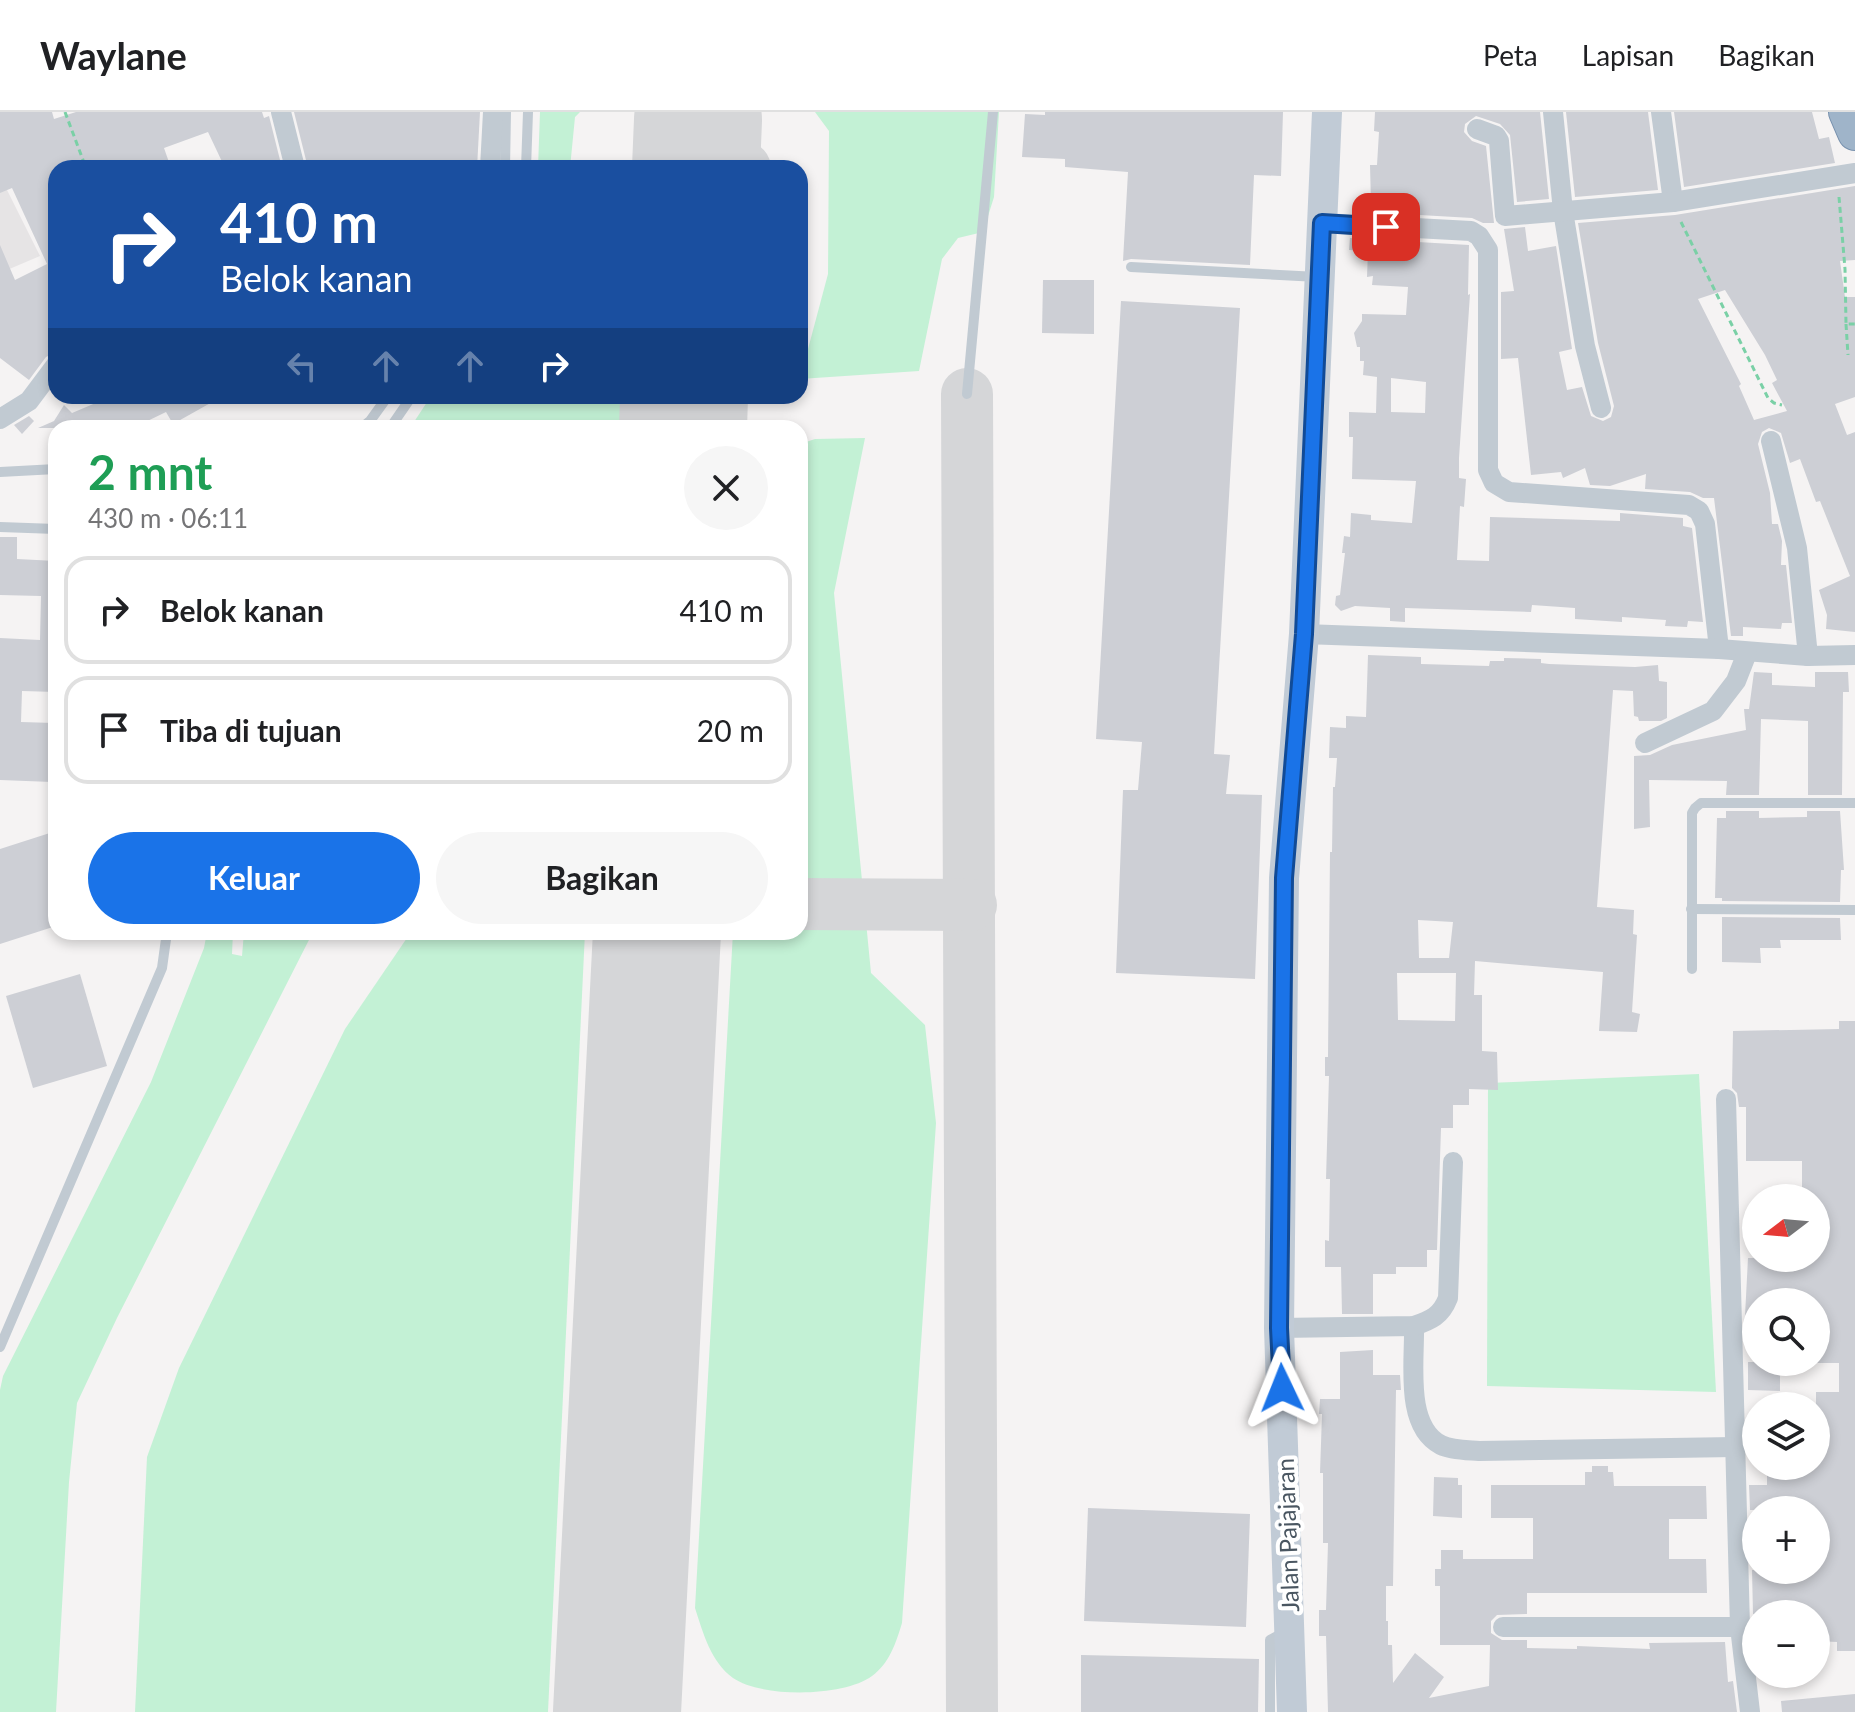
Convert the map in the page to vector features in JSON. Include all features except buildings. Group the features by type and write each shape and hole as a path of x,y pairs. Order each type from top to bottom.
{"highway":[{"path":"1846,112 1855,133"}],"main road":[{"name":"Jalan Pajajaran","path":"1292,1712 1279,1328 1284,878 1304,634 1327,112"}],"street":[{"path":"281,112 293,160"},
{"path":"490,160 493,112"},
{"path":"1553,112 1563,211 1585,346 1601,408"},
{"path":"1661,112 1673,202"},
{"path":"1477,129 1496,136 1499,141 1505,216 1673,202 1846,175"},
{"path":"1322,223 1471,231 1479,236 1488,250 1488,470 1494,483 1509,492 1689,505 1699,511 1705,524 1719,649"},
{"path":"0,419 29,401 48,376"},
{"path":"1771,441 1797,548 1808,656"},
{"path":"1304,634 1719,649 1808,656 1855,655"},
{"path":"1645,743 1713,711 1736,681 1747,653"},
{"path":"1726,1099 1740,1627 1750,1712"},
{"path":"1279,1328 1313,1325 1414,1326 1442,1311 1448,1298 1453,1162"},
{"path":"1414,1326 1416,1413 1424,1429 1443,1446 1479,1451 1735,1447"},
{"path":"1503,1627 1740,1627"}],"lane":[{"path":"505,160 506,112"},
{"path":"526,160 528,112"},
{"path":"967,394 993,112"},
{"path":"1131,267 1320,277"},
{"path":"0,472 48,469"},
{"path":"0,527 48,529"},
{"path":"1692,969 1692,813 1695,808 1701,803 1855,803"},
{"path":"1691,909 1855,910"},
{"path":"0,1346 162,968 166,940"},
{"path":"1270,1712 1270,1640 1290,1629"}],"path":[{"path":"65,112 83,160"},
{"path":"1846,175 1848,355"},
{"path":"1673,202 1768,398 1782,405"},
{"path":"1846,324 1855,324"}],"shaded area":[{"path":"0,176 40,256 0,273"}],"green space":[{"path":"540,112 580,112 575,117 571,160 538,160"},
{"path":"815,112 999,112 994,197 983,232 958,238 942,259 919,371 808,378 808,349 828,274 829,131"},
{"path":"426,404 622,404 622,420 415,420"},
{"path":"865,438 834,593 871,973 925,1025 936,1123 902,1623 887,1659 872,1676 843,1688 782,1692 746,1685 725,1671 709,1646 695,1608 733,940 808,940 808,441"},
{"path":"206,940 233,940 232,954 242,956 243,940 309,940 77,1403 69,1482 56,1712 0,1712 0,1390 3,1376 151,1082"},
{"path":"406,940 585,940 548,1712 135,1712 147,1457 179,1368 345,1029"},
{"path":"1699,1074 1716,1392 1487,1386 1488,1083"}],"taxiway":[{"path":"702,160 716,160"},
{"path":"967,394 972,1712"},
{"path":"808,904 971,905"},
{"path":"655,968 671,940"},
{"path":"620,1656 623,1686 635,1712"}],"runway":[{"path":"696,160 698,120"},
{"path":"683,420 684,404"},
{"path":"617,1712 657,940"}],"route":[{"path":"1282,1388 1279,1328 1284,878 1304,634 1322,223 1386,227"}]}
